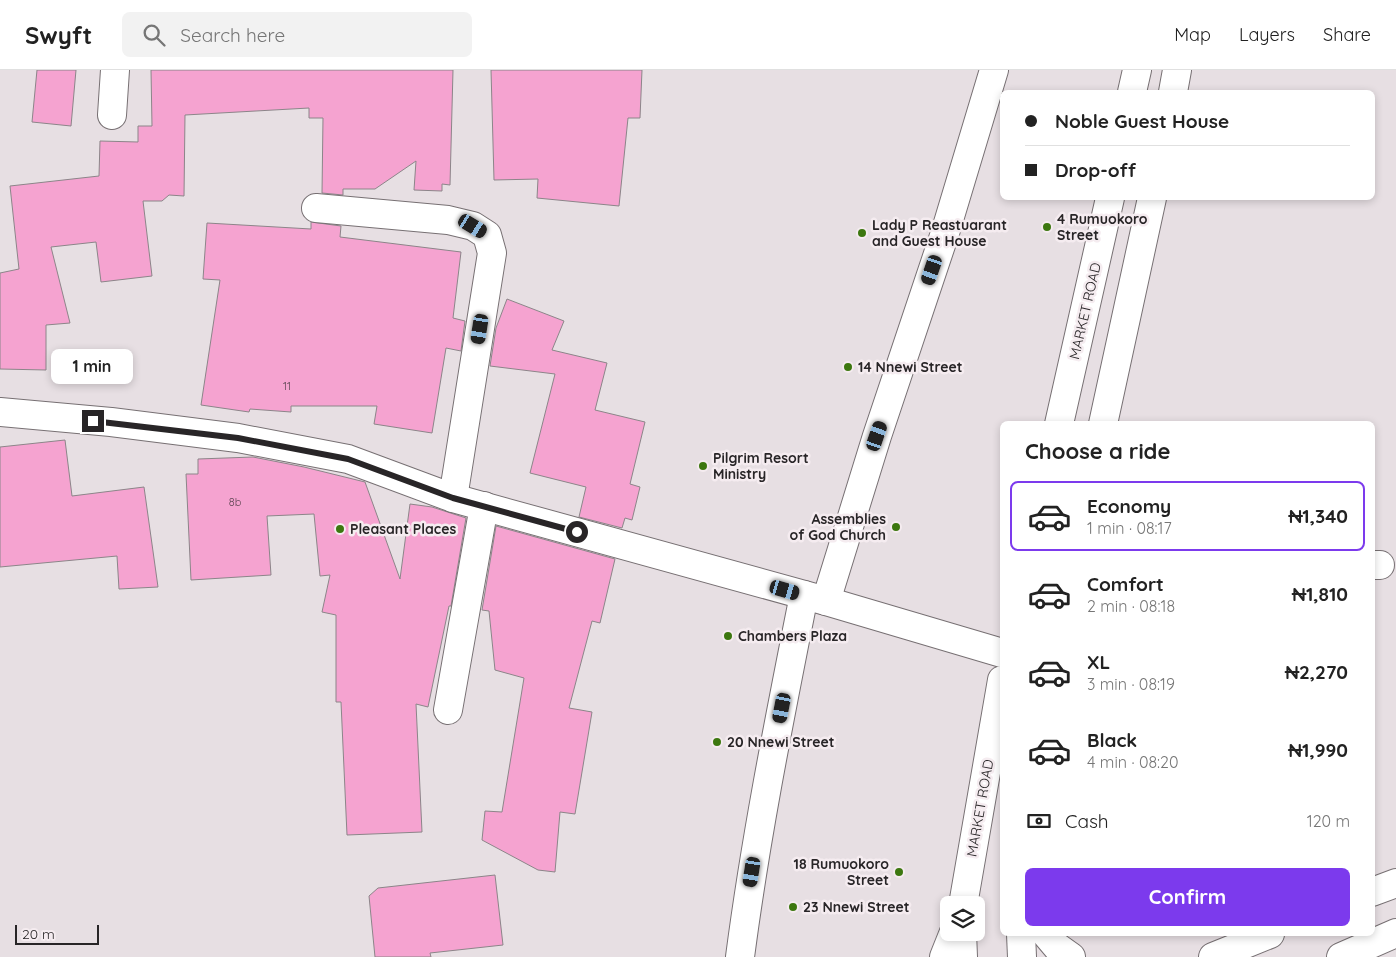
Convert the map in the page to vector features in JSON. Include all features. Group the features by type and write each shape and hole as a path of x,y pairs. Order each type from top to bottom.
{"main road":[{"path":"112,115 114,70"},
{"path":"740,957 763,802 815,598 877,436 945,233 994,70"},
{"path":"1132,90 1136,70"},
{"path":"1172,90 1177,70"},
{"name":"MARKET ROAD","path":"1060,421 1110,200"},
{"path":"1104,421 1152,200"},
{"path":"316,208 448,220 473,226 487,235 492,253 453,498"},
{"path":"0,412 112,422 238,438 348,459 453,498 815,598 1000,652"},
{"path":"448,710 484,506"},
{"name":"MARKET ROAD","path":"965,896 1000,692"},
{"path":"1375,891 1396,883"},
{"path":"1341,957 1396,932"},
{"path":"1021,936 1022,957"},
{"path":"1048,936 1057,948 1071,957"},
{"path":"1213,957 1265,936"},
{"path":"944,957 950,941"},
{"path":"962,941 963,957"}],"building":[{"path":"37,70 76,70 71,126 32,122"},
{"path":"151,70 453,70 450,185 442,184 442,191 414,190 416,161 375,189 343,189 343,195 322,193 323,118 309,118 309,108 185,115 184,196 169,195 162,201 143,201 152,276 101,282 96,242 51,247 70,323 46,325 46,370 0,369 0,273 19,269 10,186 99,176 100,141 138,142 138,126 152,126"},
{"path":"491,70 642,70 640,118 628,118 619,206 537,198 538,179 494,180"},
{"path":"311,222 341,226 340,237 461,252 453,318 465,321 461,351 446,348 432,433 374,424 377,406 291,406 291,412 250,409 249,412 201,405 220,280 203,279 207,223 311,229"},
{"path":"507,299 564,321 552,350 607,363 595,410 645,422 630,484 640,487 632,520 625,518 622,528 579,517 586,487 530,473 555,374 490,366 496,328"},
{"path":"65,440 72,496 144,487 158,587 119,589 117,556 0,567 0,447"},
{"path":"253,457 365,482 400,579 410,504 432,507 466,518 451,606 449,606 428,707 416,704 422,832 347,835 341,702 336,702 336,615 322,612 330,575 320,576 314,514 267,516 271,575 191,580 186,474 198,474 198,459"},
{"path":"496,526 615,559 600,623 592,621 569,708 592,712 575,814 560,812 555,872 538,870 482,840 485,811 502,812 524,678 495,670 489,611 482,610"},
{"path":"495,875 503,945 430,953 431,957 375,957 369,896 378,888"}],"place":[{"name":"4 Rumuokoro Street","path":"1047,227"},
{"name":"Lady P Reastuarant and Guest House","path":"862,233"},
{"name":"14 Nnewi Street","path":"848,367"},
{"name":"Pilgrim Resort Ministry","path":"703,466"},
{"name":"Assemblies of God Church","path":"896,527"},
{"name":"Pleasant Places","path":"340,529"},
{"name":"Chambers Plaza","path":"728,636"},
{"name":"20 Nnewi Street","path":"717,742"},
{"name":"18 Rumuokoro Street","path":"899,872"},
{"name":"23 Nnewi Street","path":"793,907"}],"route":[{"path":"93,421 238,438 348,459 453,498 577,532"}]}
